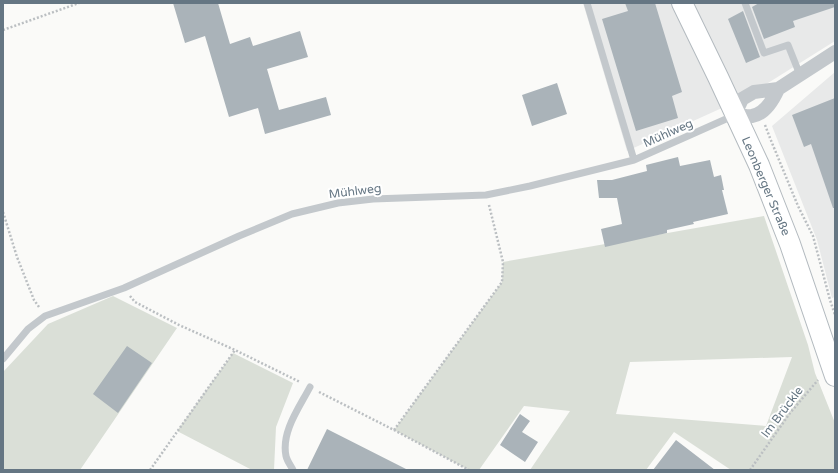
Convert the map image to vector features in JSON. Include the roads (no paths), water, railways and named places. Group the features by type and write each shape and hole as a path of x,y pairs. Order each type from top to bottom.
{"main road":[{"name":"Leonberger Straße","path":"682,3 759,165 790,244 834,373"}],"street":[{"path":"778,89 772,102 761,112 751,117 735,114 742,99 754,92 778,89 835,52"}],"lane":[{"path":"587,3 634,160"},
{"path":"745,3 764,53 788,45 800,75"},
{"name":"Mühlweg","path":"3,359 28,328 45,316 124,288 232,239 292,214 338,203 373,199 486,195 530,186 634,160 735,114"},
{"path":"293,470 286,457 285,442 290,425 310,387"}]}
